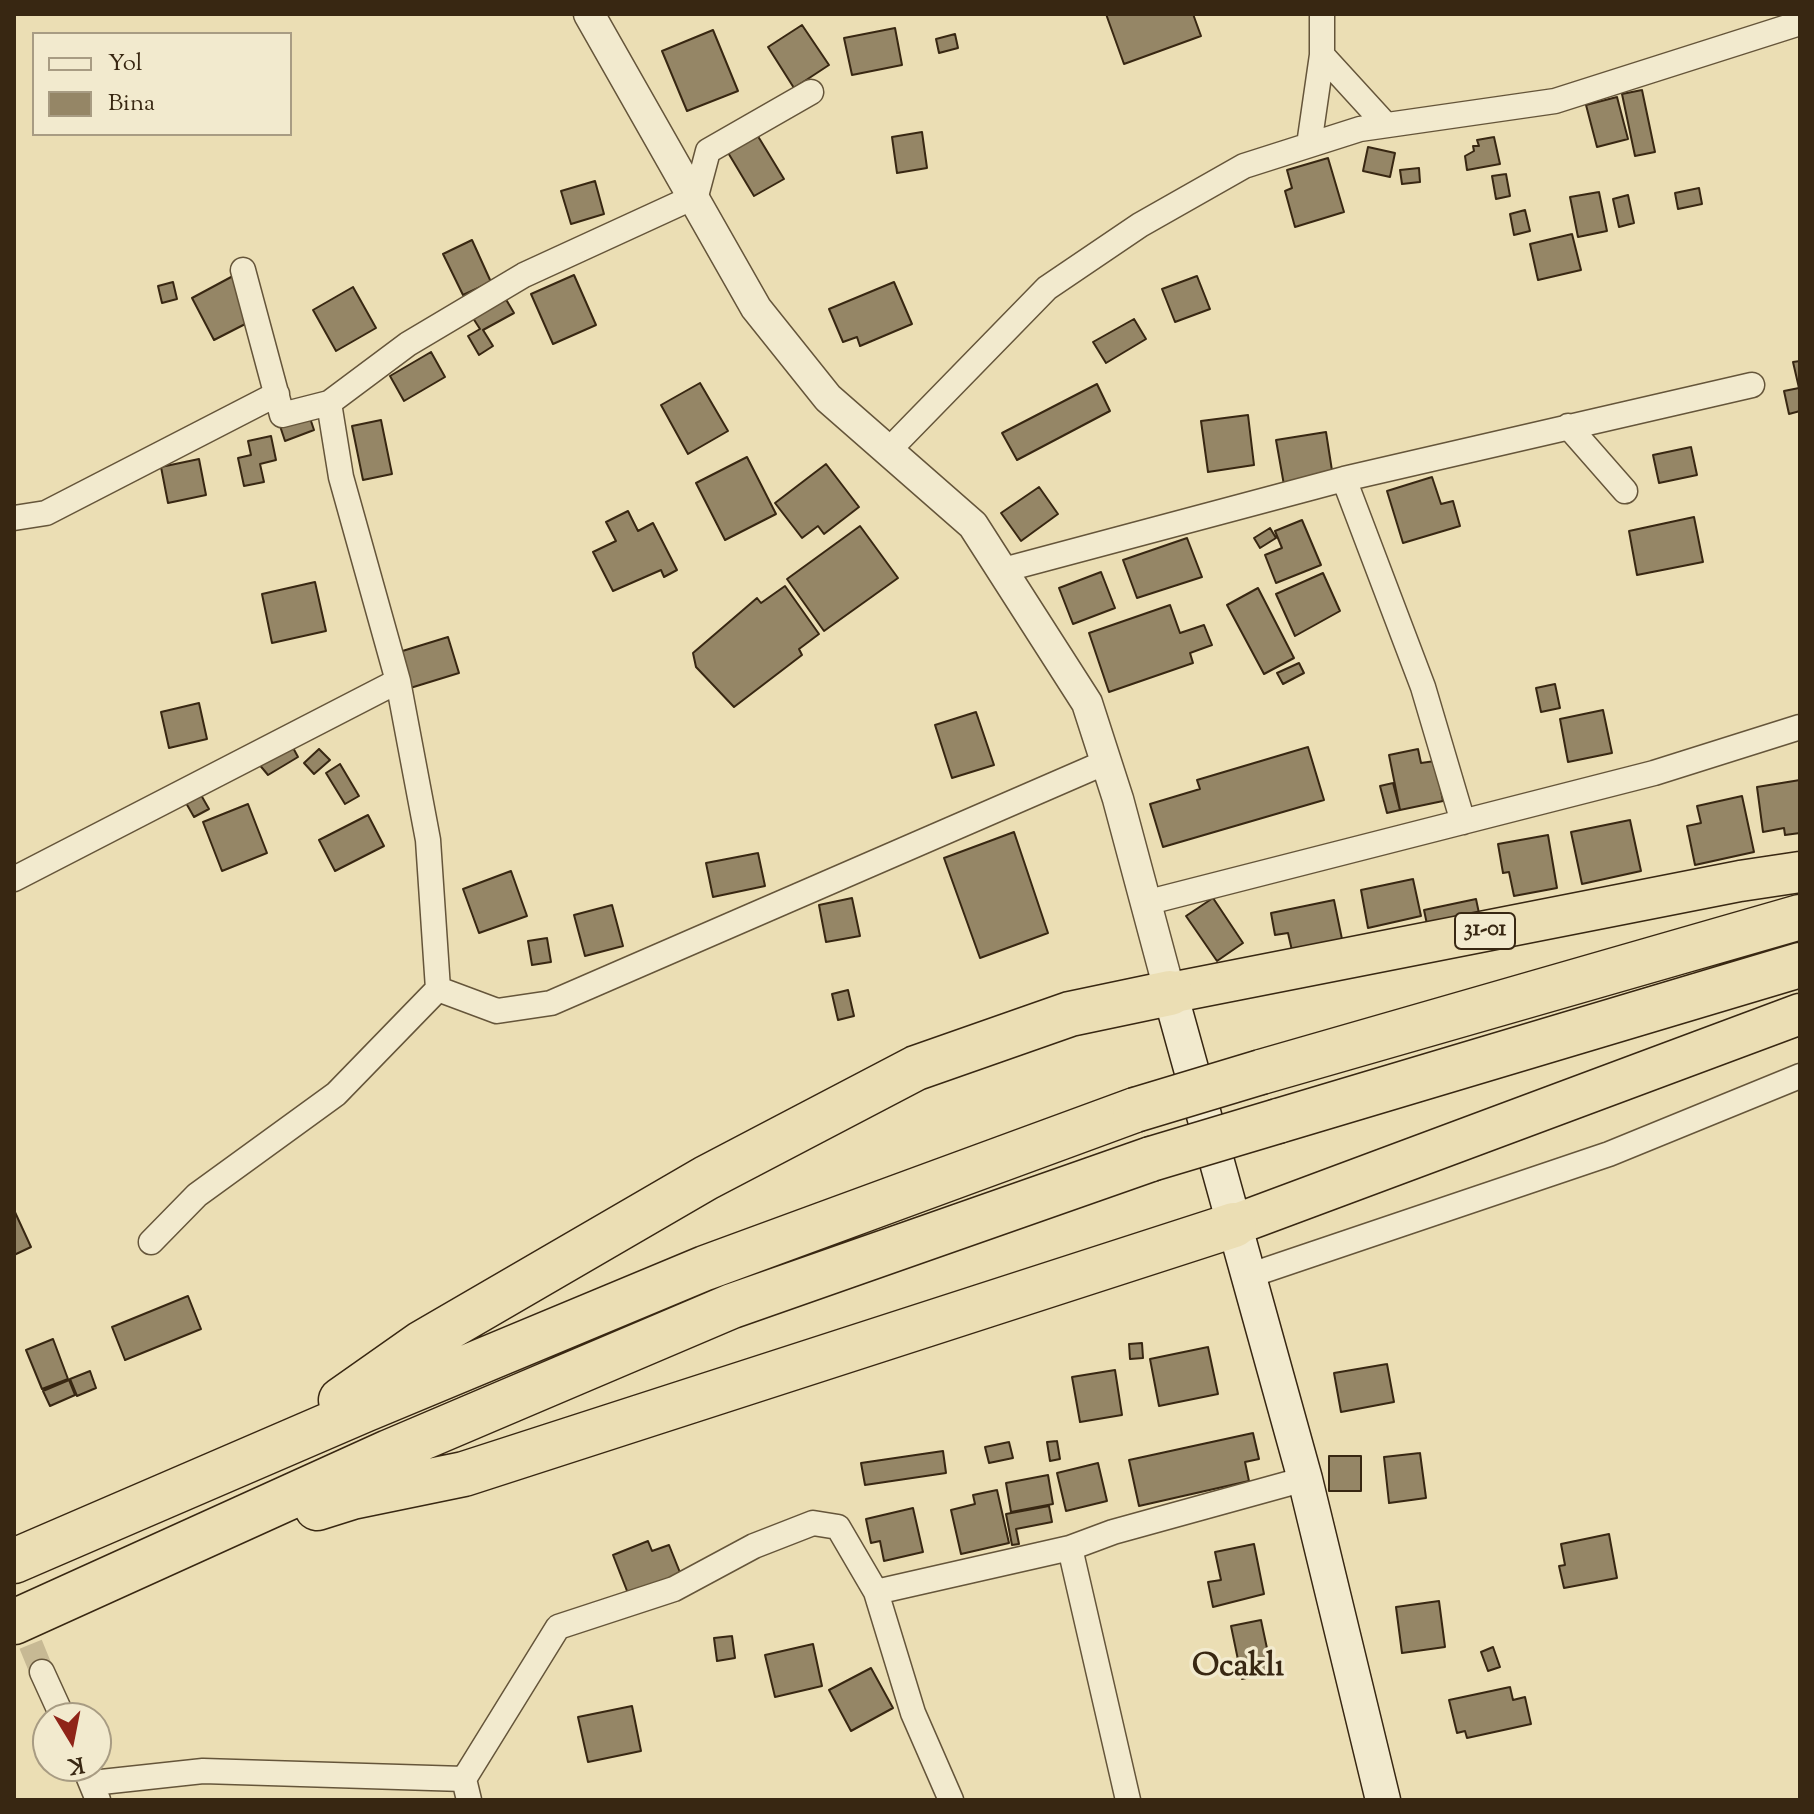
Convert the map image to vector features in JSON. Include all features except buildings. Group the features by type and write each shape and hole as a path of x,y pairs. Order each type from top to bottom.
{"highway":[{"name":"31-01","path":"1170,993 1740,881 1800,872"},
{"path":"14,1561 705,1268 1135,1110 1800,917"},
{"path":"14,1622 389,1452 732,1306 1151,1159 1800,965"},
{"path":"128,1512 347,1396 422,1343 706,1178 916,1068 1070,1014 1170,993"},
{"path":"157,1556 352,1497 464,1474 1234,1225 1800,1014"}],"main road":[{"path":"1170,993 1305,1479 1383,1800"}],"street":[{"path":"589,14 756,308 828,398 973,525 1087,703 1170,993"},
{"path":"1309,145 1322,55 1322,14"},
{"path":"888,451 1047,288 1140,225 1244,166 1360,129 1555,101 1800,23"},
{"path":"1322,55 1386,125"},
{"path":"243,270 282,415 329,403 408,344 524,275 696,196 708,151 811,92"},
{"path":"1003,570 1344,479 1752,385"},
{"path":"14,518 46,513 277,394"},
{"path":"151,1242 197,1195 336,1094 438,989 428,840 398,681 341,477 329,403"},
{"path":"1568,426 1625,491"},
{"path":"1344,479 1423,687 1463,822"},
{"path":"14,879 398,681"},
{"path":"1145,903 1654,773 1800,727"},
{"path":"438,989 497,1011 551,1003 1106,762"},
{"path":"1248,1276 1609,1154 1800,1076"},
{"path":"876,1592 1070,1548 1113,1532 1305,1479"},
{"path":"91,1783 203,1771 467,1790 558,1627 674,1589 754,1546 813,1523 838,1527 876,1592 913,1713 951,1800"},
{"path":"1070,1548 1128,1800"},
{"path":"42,1672 56,1702"}],"tunnel":[{"path":"17,1611 42,1672"}],"district":[{"name":"Ocaklı","path":"1238,1670"}]}
